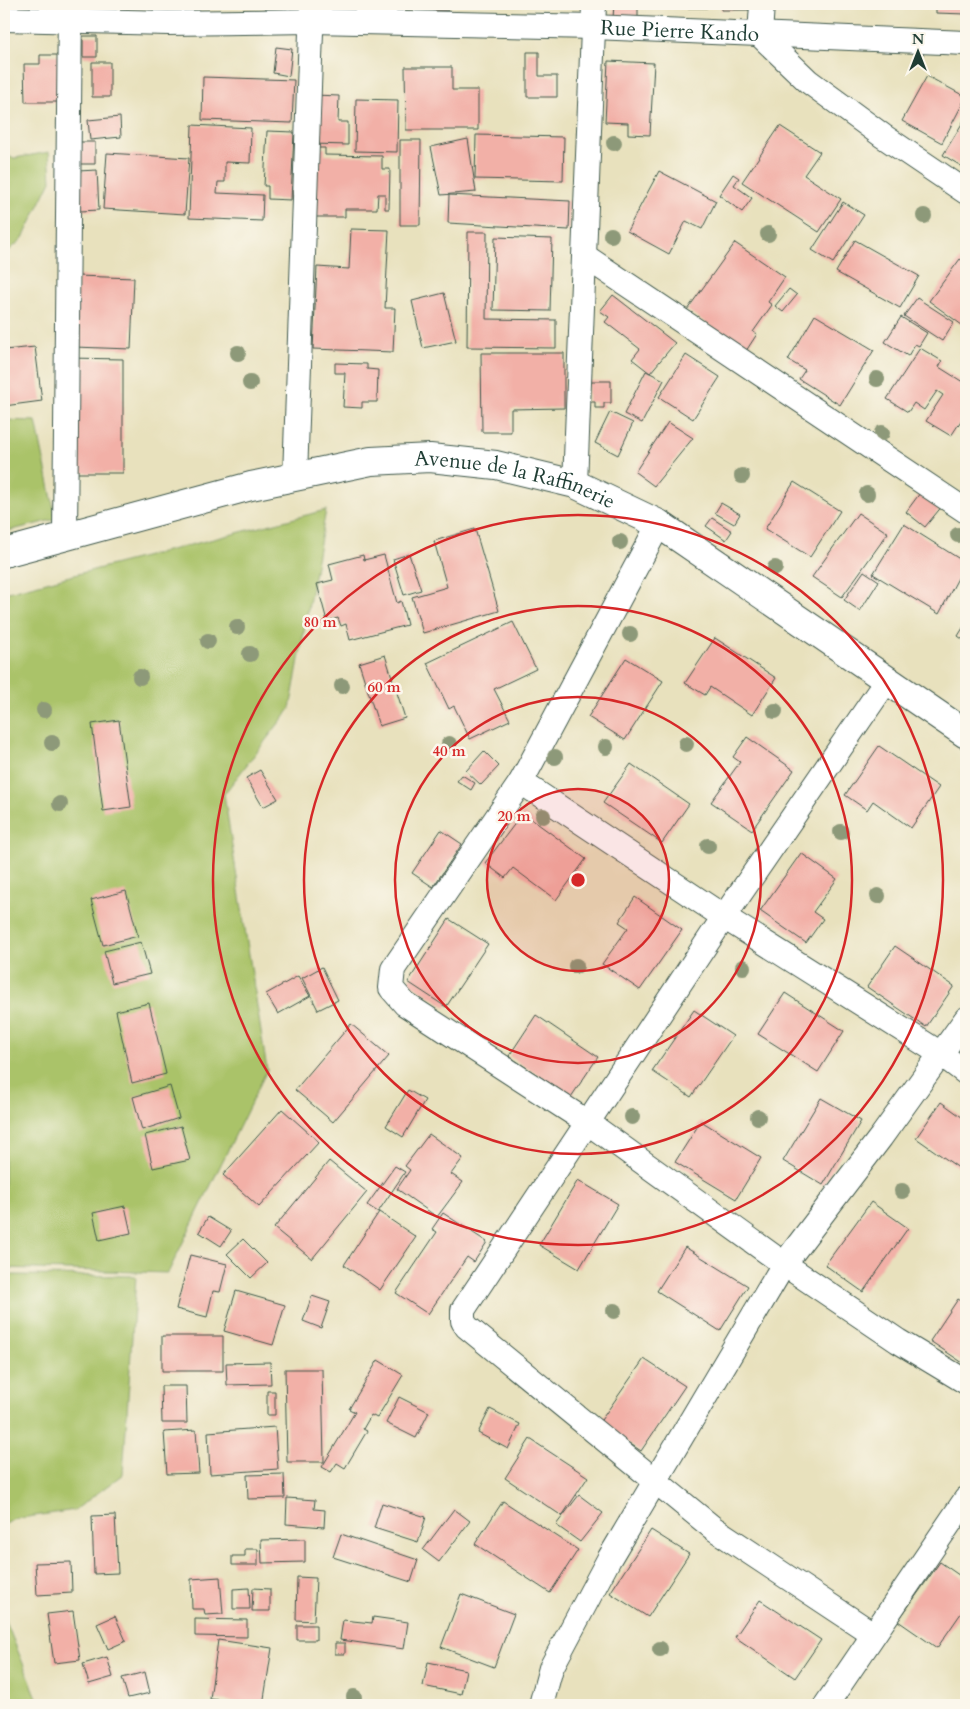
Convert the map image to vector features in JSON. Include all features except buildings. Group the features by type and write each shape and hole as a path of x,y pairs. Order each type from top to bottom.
{"street":[{"path":"575,484 586,257 594,4"},
{"path":"762,4 760,35 816,86 883,136 966,192"},
{"path":"65,535 69,11"},
{"name":"Rue Pierre Kando","path":"4,19 69,11 168,23 311,13 966,43"},
{"path":"295,476 311,13"},
{"path":"586,257 966,510"},
{"name":"Avenue de la Raffinerie","path":"4,553 65,535 295,476 371,461 430,458 496,465 575,484 659,524 966,734"},
{"path":"659,524 521,782 393,970 391,988 405,1004 587,1122 784,1264 898,1341 966,1382"},
{"path":"873,1634 713,1528 467,1327 463,1321 463,1310 724,917 887,680"},
{"path":"521,782 724,917 941,1054 966,1073"},
{"path":"541,1705 551,1668 609,1559 784,1264 966,1019"},
{"path":"826,1705 966,1499"}],"green space":[{"path":"49,152 51,181 23,238 4,255 4,156 15,158"},
{"path":"4,420 36,421 56,519 4,532"},
{"path":"326,510 290,709 224,794 267,1070 168,1273 4,1268 4,593"},
{"path":"4,1275 136,1276 123,1474 75,1510 14,1519 4,1525"},
{"path":"4,1617 40,1705 4,1705"}]}
